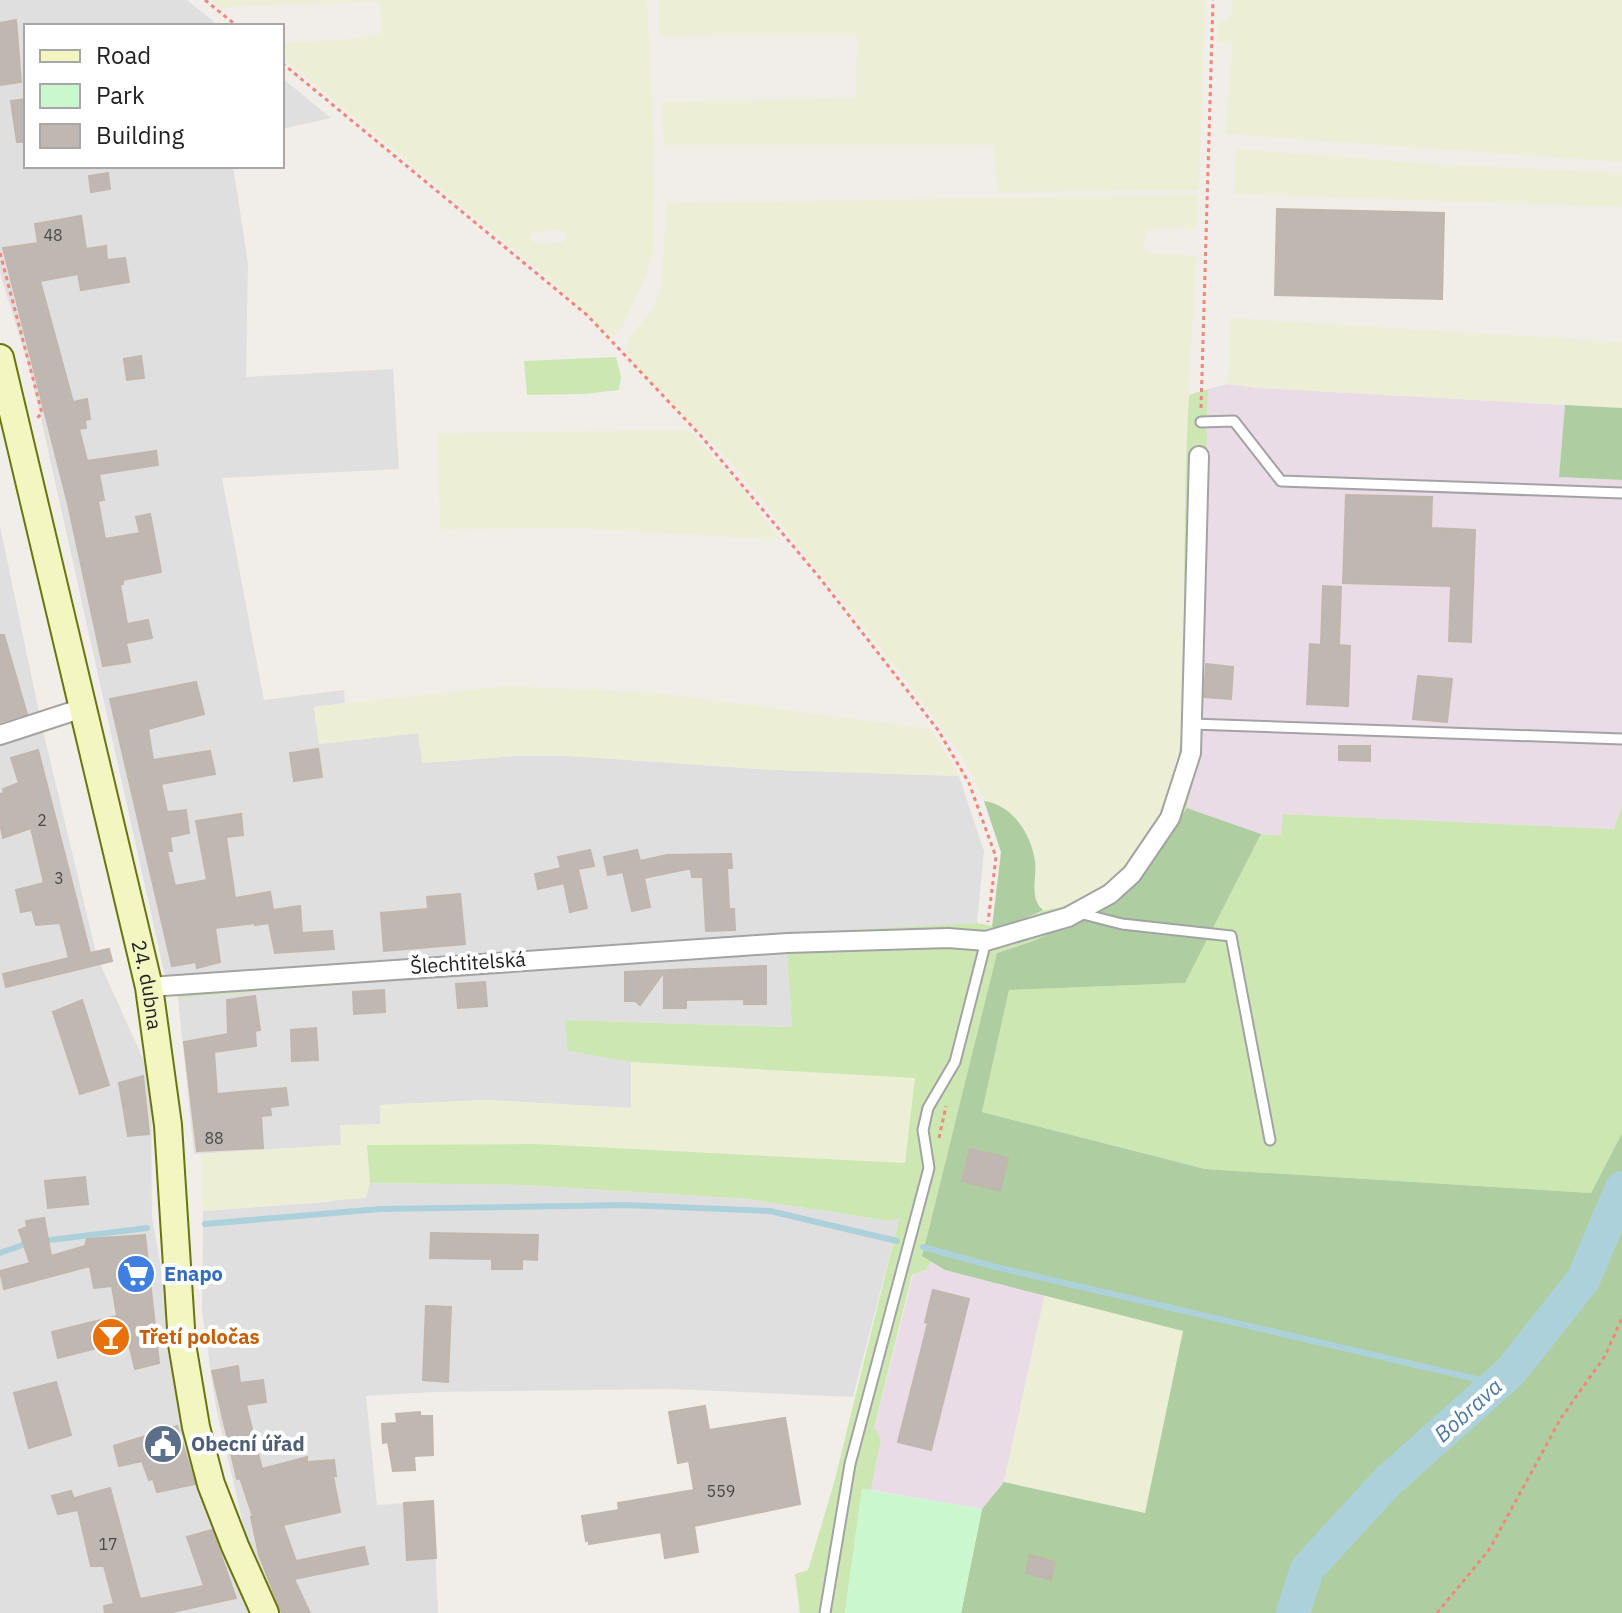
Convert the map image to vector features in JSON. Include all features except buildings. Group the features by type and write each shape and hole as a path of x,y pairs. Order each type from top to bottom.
{"main road":[{"name":"24. dubna","path":"0,358 149,987 168,1125 181,1336 196,1427 225,1522 265,1613"}],"street":[{"path":"986,941 1076,913 1110,894 1132,874 1170,818 1191,753 1199,456"},
{"path":"0,735 83,708"},
{"name":"Šlechtitelská","path":"149,987 787,943 948,938 986,941"}],"lane":[{"path":"1201,422 1234,421 1281,481 1622,493"},
{"path":"1192,724 1622,739"},
{"path":"1076,913 1122,924 1231,936 1270,1140"},
{"path":"825,1613 850,1464 929,1168 923,1130 928,1108 955,1062 986,941"}],"path":[{"path":"205,0 235,24"},
{"path":"1201,422 1213,0"},
{"path":"284,65 587,315 701,436 819,577 938,730 969,783 996,857 986,941"},
{"path":"929,1168 948,1099"},
{"path":"1437,1613 1489,1550 1561,1418 1605,1356 1622,1318"}],"shaded area":[{"path":"0,0 187,0 217,24 24,24 24,168 233,168 248,263 246,377 393,369 399,469 222,478 264,700 344,690 345,703 314,707 319,744 419,733 423,763 515,756 569,756 777,770 959,776 984,851 977,923 165,976 31,374 0,273"},
{"path":"284,80 331,118 284,129"},
{"path":"1228,384 1565,405 1559,477 1622,480 1622,805 1615,829 1284,814 1281,835 1261,834 1187,808 1201,744 1208,389"},
{"path":"0,526 41,722 97,957 151,1076 152,1217 201,1493 250,1613 0,1613"},
{"path":"787,954 792,1027 566,1020 569,1051 631,1062 631,1108 484,1100 381,1105 381,1124 341,1145 194,1154 178,998 512,971"},
{"path":"368,1183 523,1185 748,1199 890,1221 899,1219 853,1397 670,1389 433,1392 366,1396 377,1505 433,1501 438,1613 280,1613 248,1545 216,1408 202,1312 203,1211 328,1202"},
{"path":"932,1260 945,1270 1045,1294 1004,1482 982,1509 871,1490 881,1440 874,1429 913,1275 926,1270"}],"green space":[{"path":"210,0 647,0 654,149 653,249 647,273 622,328 612,338 546,276 284,59 284,43 353,39 382,33 380,2 232,6 225,9","holes":["557,230 567,234 564,242 538,244 530,240 532,233"]},
{"path":"659,0 1205,0 1199,190 997,192 994,145 664,145 662,102 856,98 857,35 659,36"},
{"path":"1233,0 1622,0 1622,162 1225,134 1233,44 1217,42 1217,23 1231,16"},
{"path":"1236,149 1432,164 1622,173 1622,207 1234,194"},
{"path":"1197,195 1197,227 1153,229 1147,232 1144,241 1145,250 1150,253 1196,256 1185,459 1182,717 1173,778 1155,827 1135,858 1118,875 1082,900 1043,910 1035,898 1032,849 1016,819 995,803 984,801 960,754 906,680 733,465 634,364 628,355 628,339 654,307 662,285 666,203"},
{"path":"1230,318 1622,342 1622,408 1228,384"},
{"path":"616,357 621,377 619,390 527,395 524,361"},
{"path":"1208,389 1201,744 1187,808 1118,902 1033,941 997,953 922,1255 932,1260 926,1270 912,1275 874,1428 881,1440 871,1490 862,1489 845,1613 800,1613 795,1574 808,1570 834,1483 899,1219 890,1221 748,1199 523,1185 370,1183 367,1145 536,1144 905,1163 915,1078 631,1062 568,1051 565,1020 792,1027 787,954 512,971 178,998 165,976 748,939 798,933 977,923 1000,926 1036,912 1070,904 1093,893 1137,855 1158,821 1172,783 1184,701 1189,395"},
{"path":"1565,405 1622,408 1622,480 1559,477"},
{"path":"689,430 742,489 780,540 579,528 440,529 438,433"},
{"path":"507,686 659,693 931,729 959,776 777,770 569,756 515,756 422,763 418,733 319,744 314,707"},
{"path":"984,801 1004,808 1019,822 1035,861 1035,894 1043,910 1006,927 992,927 1001,852"},
{"path":"1622,805 1622,1133 1591,1193 1205,1169 982,1112 1009,990 1185,983 1261,834 1281,835 1283,814 1614,829"},
{"path":"1187,808 1261,834 1185,983 1009,990 982,1112 1205,1169 1591,1193 1622,1133 1622,1613 961,1613 982,1509 1004,1482 1145,1513 1183,1331 945,1270 922,1256 997,953 1033,941 1118,902"},
{"path":"631,1062 916,1078 905,1163 702,1153 368,1145 370,1183 366,1198 203,1211 201,1154 341,1145 340,1125 380,1124 380,1105 484,1100 631,1108"},
{"path":"1045,1294 1183,1330 1145,1513 1004,1482"},
{"path":"862,1489 982,1509 961,1613 845,1613"}],"waterway":[{"name":"Bobrava","path":"1293,1613 1307,1569 1387,1482 1510,1372 1583,1280 1622,1188"},
{"path":"205,1224 380,1209 626,1205 770,1211 897,1241"},
{"path":"42,1241 147,1228"},
{"path":"0,1253 31,1242"},
{"path":"923,1247 992,1266 1498,1384"}],"place":[{"name":"Enapo","path":"136,1274"},
{"name":"Třetí poločas","path":"111,1337"},
{"name":"Obecní úřad","path":"163,1444"}]}
